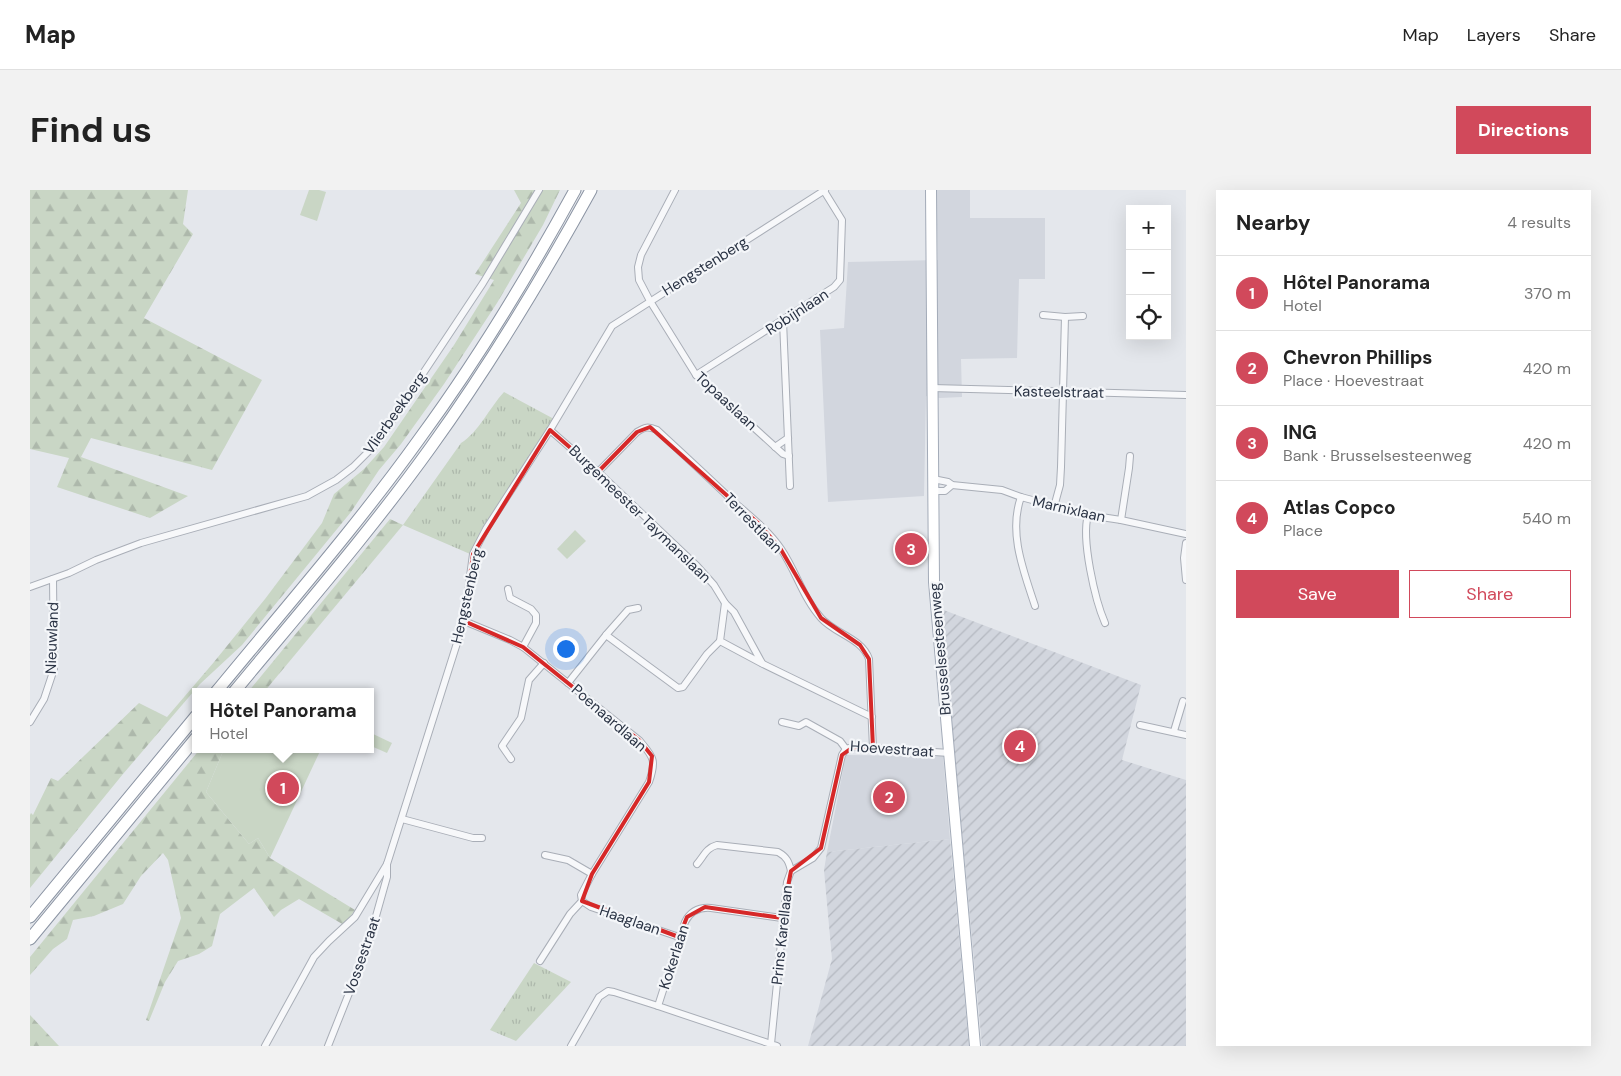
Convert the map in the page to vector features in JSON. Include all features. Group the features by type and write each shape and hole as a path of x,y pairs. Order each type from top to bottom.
{"highway":[{"path":"219,688 344,537 420,438 462,379 504,313 575,190"},
{"path":"237,688 355,546 430,448 515,322 591,190"},
{"path":"30,917 192,721"},
{"path":"30,939 192,743"}],"main road":[{"name":"Brusselsesteenweg","path":"930,190 934,582 976,1046"}],"street":[{"name":"Vlierbeekberg","path":"30,587 141,543 307,496 336,480 353,467 377,443 483,282 539,190"},
{"name":"Topaaslaan","path":"675,190 641,255 638,267 639,280 696,375 775,447 788,456"},
{"name":"Hengstenberg","path":"264,1046 314,957 324,945 355,917 387,864 464,621 473,554 486,529 550,430 612,326 824,190"},
{"name":"Robijnlaan","path":"696,375 783,321 834,287 840,280 842,220 824,190"},
{"path":"1043,315 1083,316"},
{"path":"1054,506 1060,485 1065,317"},
{"path":"783,321 790,486"},
{"name":"Kasteelstraat","path":"932,388 1186,395"},
{"name":"Terrestlaan","path":"598,472 637,432 645,427 650,427 657,430 758,524 780,548 809,602 821,618 836,631 866,650 869,659 873,748"},
{"name":"Burgemeester Taymanslaan","path":"550,430 598,472 697,566 734,612 763,664"},
{"path":"775,447 788,438"},
{"path":"1121,520 1130,456"},
{"name":"Marnixlaan","path":"933,479 948,482 952,486 1002,490 1088,516 1121,520 1186,534"},
{"name":"Marnixlaan","path":"932,491 945,491 952,486"},
{"path":"1021,497 1017,508 1016,536 1020,560 1035,606"},
{"path":"1088,516 1085,525 1090,566 1099,610 1105,623"},
{"path":"1186,543 1184,558 1186,580"},
{"name":"Nieuwland","path":"30,722 44,699 54,669 54,579"},
{"path":"508,589 510,598 530,609 536,615 536,623 523,647"},
{"path":"606,635 678,688 683,687 706,654 720,641 725,602"},
{"path":"568,682 628,610 638,608"},
{"name":"Poenaardlaan","path":"464,621 523,647 639,740 652,756 653,769 649,782 592,874 581,895 582,901 570,914 540,961"},
{"path":"720,641 872,717"},
{"path":"511,759 502,746 520,718 530,680 544,663"},
{"path":"1174,731 1183,702"},
{"name":"Hoevestraat","path":"782,722 799,726 806,722 840,740 846,749 853,747 950,753"},
{"path":"1140,725 1186,735"},
{"name":"Prins Karellaan","path":"774,1045 782,918 787,882 791,871 813,858 821,848 842,756 846,749"},
{"path":"402,819 473,838 482,838"},
{"path":"697,864 710,846 717,845 778,852 785,856 791,871"},
{"path":"545,855 568,860 592,874"},
{"name":"Vossestraat","path":"328,1046 367,948 387,877 387,864"},
{"name":"Haaglaan","path":"582,901 591,907 679,937"},
{"name":"Kokerlaan","path":"774,1045 658,1006 679,937 687,917 695,911 705,907 782,918"},
{"path":"571,1046 599,997 603,994 614,992 658,1006"}],"highlighted area":[{"path":"650,427 759,524 780,548 821,618 860,645 869,659 873,748 853,747 842,755 821,848 791,871 782,918 705,907 687,917 679,937 582,901 592,874 649,782 652,756 639,740 523,647 464,621 473,554 550,430 598,472 637,432"}],"shaded area":[{"path":"936,190 970,190 970,218 1045,218 1045,279 1019,279 1017,358 961,359 962,397 940,398 926,396 924,496 828,502 820,330 844,328 848,262 938,260"},
{"path":"941,609 1141,685 1122,760 1186,780 1186,1046 982,1046"},
{"path":"846,755 943,756 950,839 827,852"},
{"path":"950,839 969,1046 808,1046 832,959 824,870 827,852"}],"green space":[{"path":"30,190 188,190 183,224 193,234 144,318 262,380 212,470 91,438 81,457 188,496 150,518 57,487 69,458 30,449"},
{"path":"309,190 326,192 317,221 300,215"},
{"path":"514,190 560,190 543,225 497,303 444,384 401,444 379,470 351,512 242,645 197,688 192,688 192,693 30,888 30,815 31,813 33,815 51,778 58,781 139,703 167,717 214,662 265,599 322,523 334,494 364,469 384,447 454,345 494,280 475,274 521,203"},
{"path":"504,392 554,419 481,530 470,554 403,525 461,443 473,433"},
{"path":"390,519 403,525 267,688 251,688"},
{"path":"575,530 586,541 567,559 557,549"},
{"path":"374,734 392,743 387,753 374,747"},
{"path":"197,753 222,753 206,792 249,844 258,838 270,858 355,910 344,925 299,899 281,910 274,917 254,888 220,914 212,946 199,954 178,961 165,982 149,1021 146,1020 181,918 168,860 163,853 141,876 123,904 94,916 73,920 67,939 53,949 30,975 30,957"},
{"path":"222,753 319,753 270,858 258,838 249,844 206,792"},
{"path":"534,963 571,982 516,1041 490,1030"},
{"path":"30,1015 59,1046 30,1046"}],"place":[{"name":"ING","path":"911,549"},
{"name":"Atlas Copco","path":"1020,746"},
{"name":"Hôtel Panorama","path":"283,788"},
{"name":"Chevron Phillips","path":"889,797"}]}
